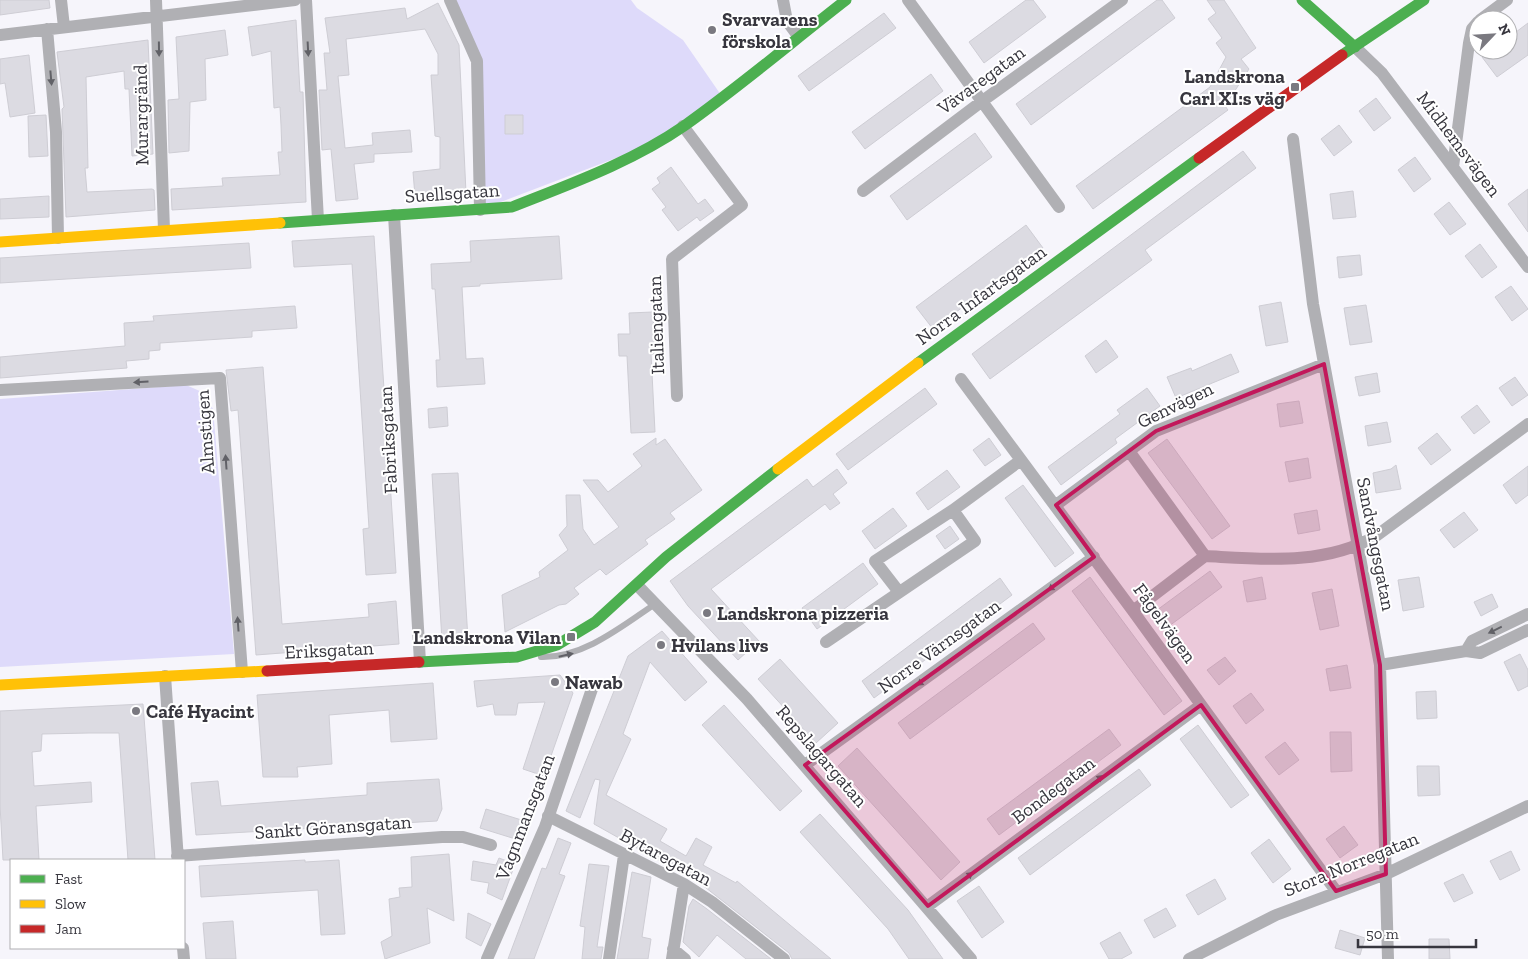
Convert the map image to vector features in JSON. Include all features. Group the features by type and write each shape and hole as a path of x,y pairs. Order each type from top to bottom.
{"street":[{"path":"61,0 64,27"},
{"name":"Murargränd","path":"156,0 164,230"},
{"path":"0,35 295,0"},
{"path":"306,0 318,220"},
{"path":"450,0 478,61 480,210"},
{"path":"783,0 786,21 798,36"},
{"name":"Suellsgatan","path":"0,242 512,207 630,157 683,126 846,0"},
{"path":"908,0 1059,206"},
{"name":"Vävaregatan","path":"863,191 981,102 1122,0"},
{"path":"1302,0 1355,47"},
{"name":"Norra Infartsgatan","path":"637,585 666,557 837,423 1295,87 1424,0"},
{"path":"1493,10 1506,0"},
{"path":"47,29 56,132 58,238"},
{"name":"Midhemsvägen","path":"1355,47 1382,73 1528,267"},
{"path":"1453,167 1468,51"},
{"name":"Italiengatan","path":"677,396 672,259 742,206 683,126"},
{"name":"Sandvångsgatan","path":"1293,139 1313,304 1380,665 1388,959"},
{"name":"Fabriksgatan","path":"394,215 420,662"},
{"name":"Genvägen","path":"1056,505 1156,431 1324,364"},
{"name":"Almstigen","path":"0,390 220,378 242,672"},
{"name":"Fågelvägen","path":"961,379 1134,611 1336,891"},
{"path":"1134,611 1205,556 1284,560 1357,547 1376,536 1528,424"},
{"path":"1129,451 1205,556"},
{"path":"899,592 876,561 953,510 1022,460"},
{"path":"826,642 975,540 953,510"},
{"name":"Norre Värnsgatan","path":"805,765 1094,557"},
{"name":"Repslagargatan","path":"637,585 747,699 928,906 971,959"},
{"name":"Eriksgatan","path":"0,686 517,657 557,645 571,637 595,622 637,585"},
{"path":"1466,651 1472,641 1528,614"},
{"path":"1380,665 1466,651 1480,653 1528,630"},
{"path":"165,676 178,858"},
{"name":"Vagnmansgatan","path":"487,959 545,827 593,686"},
{"name":"Bondegatan","path":"928,906 1201,705"},
{"name":"Stora Norregatan","path":"1189,959 1276,915 1336,891 1386,874 1528,806"},
{"name":"Bytaregatan","path":"548,816 684,884 712,902 784,959"},
{"name":"Sankt Göransgatan","path":"178,858 442,837 463,837 491,845"},
{"path":"609,959 624,855"},
{"path":"684,884 673,954 686,959"}],"lane":[{"path":"517,657 554,657 576,652 655,604"}],"highlighted area":[{"path":"1324,364 1380,665 1386,874 1336,891 1201,705 928,906 805,765 1094,557 1056,505 1156,431"}],"shaded area":[{"path":"450,0 631,0 637,8 683,40 721,95 658,142 480,210 479,81"},
{"path":"186,385 202,392 213,409 234,654 0,667 0,399"}],"building":[{"path":"0,0 49,0 50,8 0,15"},
{"path":"1026,0 1033,0 1046,17 984,63 969,42"},
{"path":"1157,0 1162,0 1175,18 1031,125 1016,104"},
{"path":"1207,0 1224,0 1256,48 1241,59 1249,69 1225,106 1228,110 1093,209 1076,186 1210,87 1226,57 1216,43 1222,38 1208,19 1216,13"},
{"path":"438,3 459,45 466,193 415,196 413,172 440,169 440,137 435,136 431,75 438,75 438,54 425,29 346,39 349,75 338,76 345,148 373,145 372,133 410,130 412,152 374,154 374,162 354,164 358,199 336,201 331,149 322,150 319,90 327,90 324,53 330,53 325,18 405,8 407,19"},
{"path":"884,13 896,28 809,91 798,76"},
{"path":"296,20 300,92 303,92 306,202 172,210 171,189 223,186 222,178 280,175 278,152 282,152 280,107 274,108 271,51 252,56 248,27"},
{"path":"1528,23 1528,55 1497,77 1484,60 1518,60 1518,30"},
{"path":"225,30 228,55 205,59 206,100 190,102 189,151 169,153 168,100 179,99 176,37"},
{"path":"148,40 153,154 132,156 129,89 125,89 124,71 86,77 88,168 85,168 87,192 152,189 154,190 155,210 66,217 62,109 64,107 57,52"},
{"path":"29,55 35,113 10,117 5,83 0,84 0,59"},
{"path":"931,74 943,91 865,149 852,132"},
{"path":"1376,98 1391,118 1374,131 1359,111"},
{"path":"46,115 48,156 29,157 28,116"},
{"path":"505,115 523,115 523,134 505,134"},
{"path":"1339,125 1352,142 1334,156 1321,139"},
{"path":"975,133 992,157 907,220 890,196"},
{"path":"1243,151 1256,168 1145,250 1152,260 990,379 972,354"},
{"path":"1415,157 1431,179 1414,192 1398,170"},
{"path":"671,167 698,204 705,199 714,211 700,221 697,217 678,231 662,210 666,207 652,189 660,183 657,178"},
{"path":"1528,189 1528,232 1508,204"},
{"path":"1353,191 1356,217 1333,219 1330,194"},
{"path":"49,196 49,217 0,219 0,199"},
{"path":"1449,202 1466,224 1450,235 1434,214"},
{"path":"1026,225 1043,248 933,329 916,307"},
{"path":"374,236 396,573 366,575 363,529 369,528 352,264 294,267 292,241"},
{"path":"559,236 562,279 480,284 480,286 462,287 466,359 483,358 485,384 437,387 436,360 440,360 435,289 432,289 431,264 471,262 470,241"},
{"path":"249,243 251,268 0,283 0,258"},
{"path":"1480,244 1497,267 1482,278 1465,256"},
{"path":"1360,255 1362,275 1339,278 1337,257"},
{"path":"1511,286 1528,309 1512,321 1495,297"},
{"path":"1281,302 1288,342 1266,346 1259,306"},
{"path":"1366,305 1372,342 1350,345 1344,308"},
{"path":"295,306 297,328 252,331 252,337 160,343 160,350 149,351 149,359 126,361 127,368 0,378 0,357 125,346 124,323 154,321 153,316"},
{"path":"653,312 655,354 651,354 655,432 631,433 627,356 619,356 618,334 630,334 629,313"},
{"path":"1106,340 1118,357 1096,373 1085,356"},
{"path":"1231,354 1239,372 1176,398 1167,377 1191,368 1192,371"},
{"path":"263,367 282,624 369,617 368,604 396,601 399,644 256,655 238,410 231,411 226,370"},
{"path":"1377,373 1380,392 1359,396 1355,377"},
{"path":"1515,377 1528,395 1512,406 1499,388"},
{"path":"925,388 937,404 848,470 836,454"},
{"path":"1147,388 1160,406 1115,439 1117,443 1061,485 1048,467 1120,414 1117,410"},
{"path":"1299,401 1303,423 1280,427 1277,404"},
{"path":"1477,405 1490,422 1474,434 1461,417"},
{"path":"447,407 448,426 429,428 428,409"},
{"path":"1387,422 1391,442 1368,446 1365,426"},
{"path":"1437,433 1451,450 1431,465 1418,448"},
{"path":"656,438 656,445 665,439 702,490 670,513 675,519 645,540 648,544 606,575 600,569 574,588 579,594 566,604 559,605 505,632 502,595 540,577 539,572 568,550 559,535 567,526 566,495 580,495 583,529 594,545 619,527 583,480 598,480 608,492 642,466 633,454"},
{"path":"989,438 1001,455 985,466 973,450"},
{"path":"1167,439 1230,526 1212,539 1148,453"},
{"path":"1308,458 1311,478 1289,482 1285,462"},
{"path":"1396,465 1401,489 1376,493 1373,473 1391,469"},
{"path":"1528,466 1528,495 1516,504 1503,485"},
{"path":"837,469 847,483 833,494 840,503 830,510 825,504 711,589 759,641 738,660 688,606 670,581 807,479 813,487"},
{"path":"947,470 960,487 928,510 916,493"},
{"path":"458,473 468,640 442,641 432,474"},
{"path":"1023,485 1074,553 1055,567 1005,498"},
{"path":"893,508 907,526 875,549 862,531"},
{"path":"1317,510 1320,530 1298,534 1294,514"},
{"path":"1464,512 1478,530 1454,548 1440,530"},
{"path":"950,526 959,539 945,549 936,536"},
{"path":"863,563 878,584 817,629 802,608"},
{"path":"1210,571 1222,587 1165,629 1153,613"},
{"path":"1090,577 1182,701 1164,715 1072,591"},
{"path":"1262,577 1266,599 1247,602 1243,581"},
{"path":"1419,577 1424,607 1403,611 1398,580"},
{"path":"1000,578 1012,595 874,698 862,681"},
{"path":"1332,589 1339,626 1320,630 1312,593"},
{"path":"1492,594 1498,607 1481,616 1474,602"},
{"path":"1033,623 1045,639 910,739 898,723"},
{"path":"662,631 707,682 685,701 650,662 623,734 631,739 606,795 667,829 660,841 686,856 696,838 712,847 703,865 736,883 737,881 831,959 792,959 789,953 701,884 594,824 600,780 595,779 580,818 566,811 628,656"},
{"path":"1520,654 1528,670 1528,686 1518,691 1504,662"},
{"path":"1225,657 1236,671 1219,685 1207,670"},
{"path":"780,659 838,723 816,743 758,679"},
{"path":"1347,665 1351,688 1330,691 1326,669"},
{"path":"560,675 573,693 544,776 523,769 545,702 518,703 516,715 495,715 493,704 477,707 474,681"},
{"path":"433,683 437,739 391,742 389,710 329,715 332,764 297,767 298,777 263,777 257,695"},
{"path":"1436,691 1437,718 1417,719 1416,692"},
{"path":"1251,693 1264,710 1246,724 1233,706"},
{"path":"143,704 155,859 128,859 119,733 89,733 42,734 41,751 32,752 34,786 91,782 92,802 36,806 39,859 3,860 0,805 0,711"},
{"path":"724,705 802,791 780,811 702,725"},
{"path":"1198,725 1249,795 1231,808 1180,739"},
{"path":"1109,729 1121,745 999,835 987,819"},
{"path":"1330,732 1351,732 1352,771 1331,772"},
{"path":"1285,742 1299,760 1279,775 1265,757"},
{"path":"857,748 960,862 941,880 838,766"},
{"path":"1417,766 1439,766 1440,795 1418,796"},
{"path":"1139,769 1151,785 1030,875 1018,858"},
{"path":"439,779 442,809 437,821 196,835 191,783 218,781 221,806 367,795 367,783"},
{"path":"486,809 528,822 522,841 480,828"},
{"path":"820,814 908,910 943,959 909,959 888,929 800,832"},
{"path":"1344,826 1358,845 1340,858 1326,839"},
{"path":"558,838 571,843 559,874 565,876 534,959 508,959 542,868 546,869"},
{"path":"1269,839 1291,869 1273,883 1251,853"},
{"path":"1511,851 1520,870 1500,880 1490,861"},
{"path":"449,854 454,921 427,908 430,943 385,959 381,942 392,936 389,899 400,897 399,888 412,887 411,857"},
{"path":"499,858 515,864 502,900 487,893 489,883 471,880 473,861 496,865"},
{"path":"305,860 305,862 339,860 345,934 321,935 318,890 201,897 199,866"},
{"path":"589,864 609,866 597,947 603,947 601,959 582,959 585,927 580,926"},
{"path":"632,872 651,877 642,937 651,939 648,959 617,959"},
{"path":"1463,874 1473,893 1454,902 1444,883"},
{"path":"1215,879 1226,899 1198,915 1186,895"},
{"path":"979,886 1004,922 982,938 957,901"},
{"path":"693,899 771,959 746,959 717,935 699,957 683,942 689,906"},
{"path":"1166,908 1176,926 1154,938 1144,920"},
{"path":"468,913 491,924 481,946 466,938"},
{"path":"233,921 236,959 206,959 203,923"},
{"path":"1340,930 1365,938 1360,955 1335,948"},
{"path":"1120,932 1132,953 1121,959 1109,959 1100,943"},
{"path":"1429,939 1449,939 1450,959 1429,959"}],"traffic: fast":[{"path":"280,223 512,207 556,190 643,151 684,126 846,0"},
{"path":"1302,0 1355,47"},
{"path":"1342,55 1424,0"},
{"path":"918,363 1199,158"},
{"path":"419,662 517,657 557,645 595,622 666,557 778,469"}],"traffic: slow":[{"path":"0,242 280,223"},
{"path":"778,469 918,363"},
{"path":"0,685 267,671"}],"traffic: jam":[{"path":"1199,158 1342,55"},
{"path":"267,671 419,662"}],"place":[{"name":"Svarvarens förskola","path":"712,30"},
{"name":"Landskrona Carl XI:s väg","path":"1295,87"},
{"name":"Landskrona pizzeria","path":"707,613"},
{"name":"Landskrona Vilan","path":"571,637"},
{"name":"Hvilans livs","path":"661,645"},
{"name":"Nawab","path":"555,682"},
{"name":"Café Hyacint","path":"136,711"}]}
